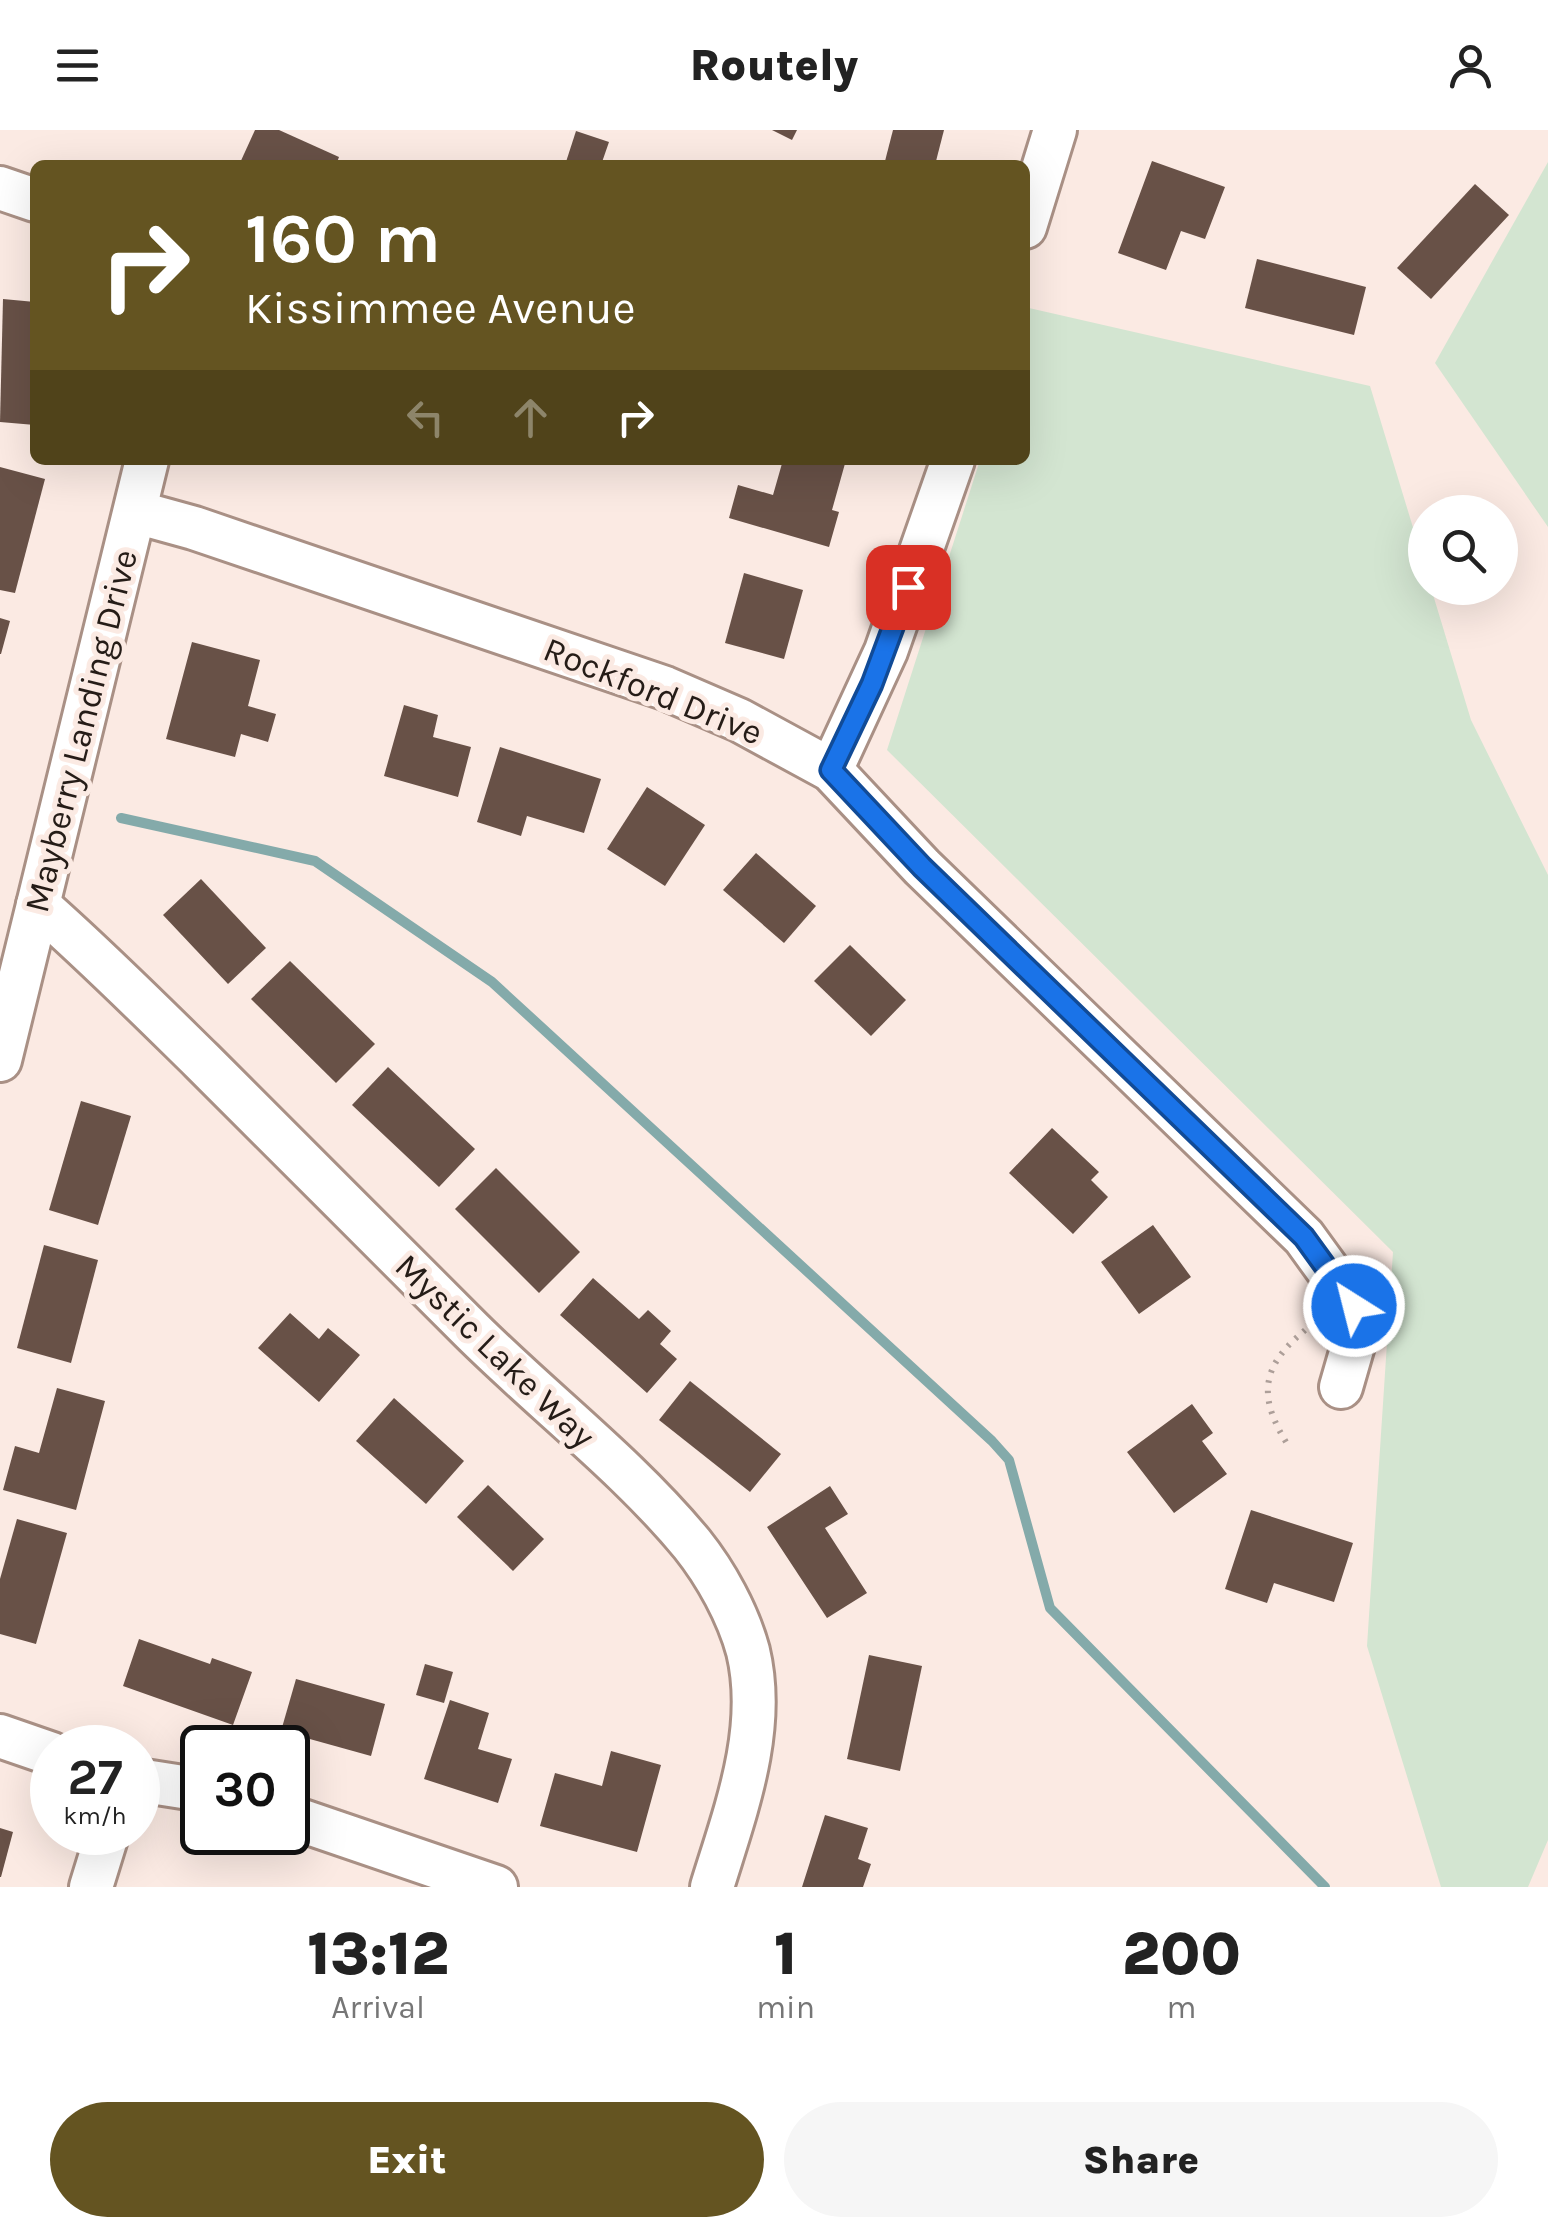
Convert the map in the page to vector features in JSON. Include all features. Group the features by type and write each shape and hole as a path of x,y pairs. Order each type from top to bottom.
{"street":[{"path":"1030,211 1055,130"},
{"path":"0,188 30,198"},
{"name":"Mayberry Landing Drive","path":"0,1060 146,465"},
{"path":"831,770 886,651 951,465"},
{"name":"Rockford Drive","path":"136,512 194,528 665,688 739,720 831,770 922,867 1304,1237 1354,1306 1354,1342 1341,1387"},
{"name":"Mystic Lake Way","path":"38,905 105,964 468,1327 640,1489 704,1561 740,1631 754,1689 753,1727 738,1802 712,1887"},
{"path":"0,1736 30,1746"},
{"path":"310,1824 496,1887"},
{"path":"91,1887 101,1855"}],"path":[{"path":"1286,1442 1272,1420 1266,1395 1272,1370 1282,1352 1313,1323 1317,1306"}],"green space":[{"path":"1548,162 1548,527 1435,363"},
{"path":"1030,308 1370,386 1408,511 1408,605 1436,605 1471,720 1548,875 1548,1840 1528,1887 1441,1887 1367,1646 1393,1252 887,750 978,465 1030,465"}],"building":[{"path":"255,130 279,130 339,157 338,160 241,160"},
{"path":"772,130 797,130 792,140"},
{"path":"893,130 944,130 936,160 885,160"},
{"path":"576,131 609,142 603,160 567,160"},
{"path":"1152,161 1225,187 1205,239 1181,231 1166,270 1118,253"},
{"path":"1475,184 1509,215 1431,299 1397,268"},
{"path":"1257,259 1366,287 1354,335 1245,308"},
{"path":"3,299 30,302 30,425 0,422"},
{"path":"782,465 845,465 832,510 839,512 829,547 729,518 738,485 773,495"},
{"path":"0,467 45,479 15,593 0,590"},
{"path":"744,573 803,590 784,659 725,643"},
{"path":"0,618 10,621 1,654 0,654"},
{"path":"192,642 260,660 248,706 276,714 268,742 241,734 235,757 166,739"},
{"path":"404,705 438,715 433,737 471,747 458,797 384,776"},
{"path":"500,747 601,779 584,833 527,816 521,836 477,822"},
{"path":"647,787 705,825 665,886 607,849"},
{"path":"756,853 816,906 784,943 723,890"},
{"path":"201,879 266,948 228,984 163,915"},
{"path":"850,945 906,1000 871,1036 814,981"},
{"path":"290,961 375,1044 336,1083 251,999"},
{"path":"388,1067 475,1149 439,1187 352,1105"},
{"path":"81,1101 131,1116 98,1225 49,1210"},
{"path":"1052,1128 1099,1172 1091,1180 1108,1197 1073,1234 1009,1173"},
{"path":"496,1168 580,1252 539,1293 455,1209"},
{"path":"1153,1225 1191,1277 1139,1314 1101,1262"},
{"path":"44,1245 98,1260 71,1363 17,1348"},
{"path":"593,1278 639,1319 648,1310 671,1331 660,1344 677,1359 647,1393 560,1315"},
{"path":"290,1313 319,1339 328,1328 360,1355 319,1402 258,1348"},
{"path":"690,1381 781,1454 750,1492 659,1420"},
{"path":"57,1388 105,1401 76,1510 3,1490 15,1446 39,1453"},
{"path":"394,1398 464,1461 426,1504 356,1441"},
{"path":"1192,1404 1213,1433 1202,1441 1227,1474 1174,1513 1127,1452"},
{"path":"488,1485 544,1539 513,1571 457,1517"},
{"path":"830,1486 848,1514 825,1528 867,1593 827,1618 767,1527"},
{"path":"1251,1510 1353,1543 1334,1602 1274,1583 1267,1603 1225,1589"},
{"path":"17,1519 67,1533 36,1644 0,1634 0,1579"},
{"path":"139,1639 210,1664 212,1658 252,1672 233,1725 123,1686"},
{"path":"869,1655 922,1666 900,1771 847,1759"},
{"path":"425,1664 453,1672 444,1703 416,1695"},
{"path":"296,1679 385,1704 371,1756 310,1739 310,1725 283,1725"},
{"path":"450,1700 489,1713 478,1749 512,1759 498,1803 424,1779"},
{"path":"611,1751 661,1765 637,1852 540,1826 555,1773 602,1786"},
{"path":"825,1815 868,1828 858,1859 871,1864 863,1887 802,1887"},
{"path":"0,1828 13,1832 1,1877 0,1877"}],"waterway":[{"path":"121,818 315,861 492,982 992,1441 1009,1460 1050,1608 1325,1887"}],"route":[{"path":"908,587 886,651 831,770 922,867 1304,1237 1354,1306"}]}
